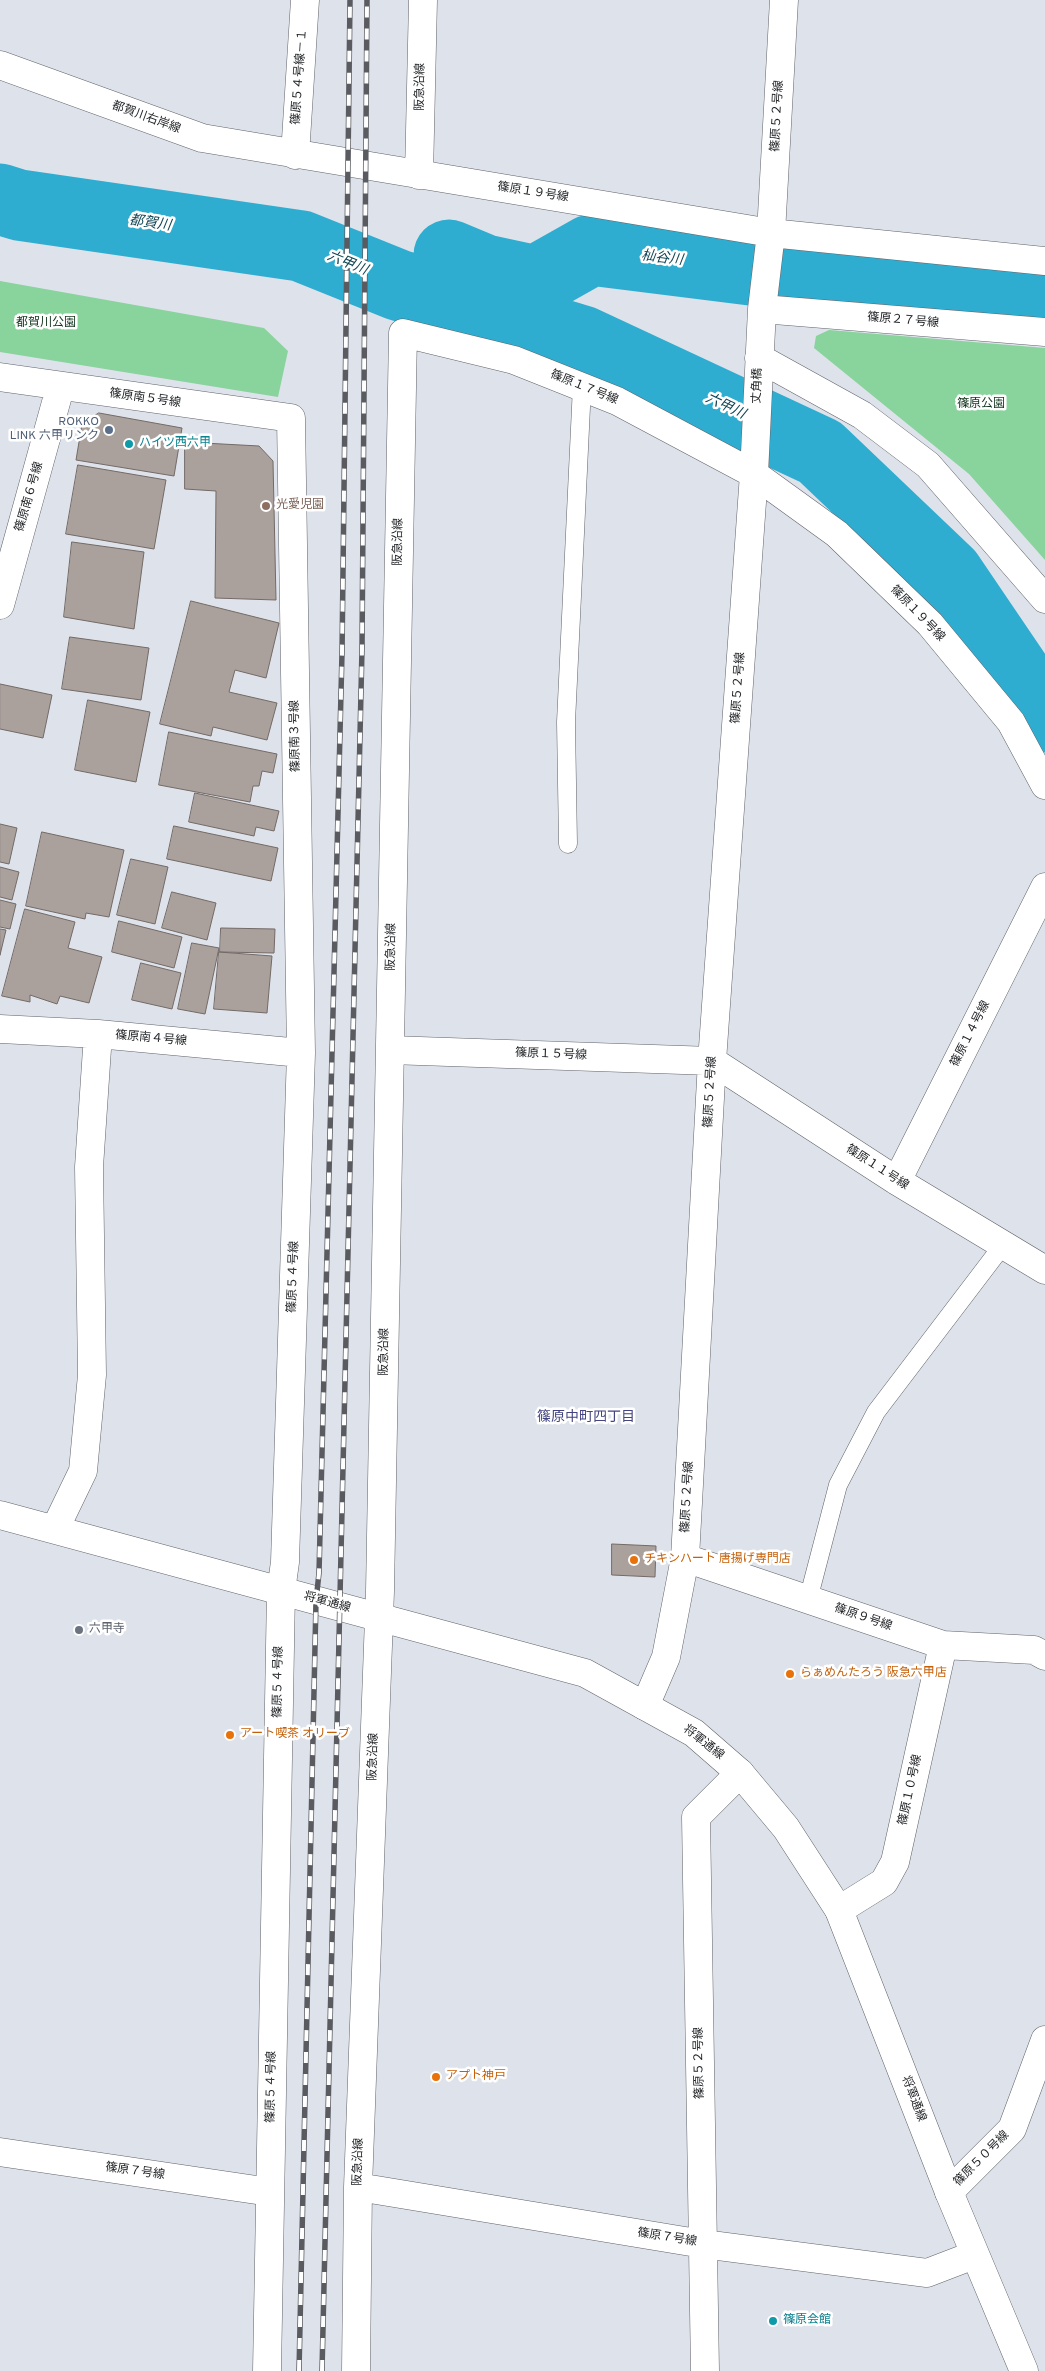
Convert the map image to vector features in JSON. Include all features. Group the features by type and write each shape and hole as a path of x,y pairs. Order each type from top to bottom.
{"street":[{"name":"篠原５４号線－１","path":"295,155 305,0"},
{"name":"阪急沿線","path":"419,174 423,0"},
{"name":"篠原５２号線","path":"762,309 772,233 784,0"},
{"name":"都賀川右岸線","path":"0,65 202,138 295,155"},
{"name":"篠原１９号線","path":"295,155 772,233"},
{"path":"772,233 1045,261"},
{"path":"762,309 759,358 862,415 928,465 1045,599"},
{"name":"篠原２７号線","path":"762,309 1045,332"},
{"name":"阪急沿線","path":"356,2371 358,2187 380,1618 403,333"},
{"name":"篠原１７号線","path":"403,333 514,360 582,386 617,401 754,474"},
{"name":"丈角橋","path":"754,474 759,358"},
{"name":"篠原南５号線","path":"0,378 60,388 291,418"},
{"name":"篠原南６号線","path":"0,606 60,388"},
{"name":"篠原南３号線","path":"291,418 301,1053"},
{"name":"篠原１９号線","path":"754,474 837,534 930,624 1012,722 1045,785"},
{"name":"篠原５２号線","path":"645,1706 666,1657 685,1558 712,1061 754,474"},
{"name":"篠原１４号線","path":"897,1181 1045,886"},
{"name":"篠原南４号線","path":"0,1029 98,1034 301,1053"},
{"path":"55,1529 83,1471 92,1375 89,1167 98,1034"},
{"name":"篠原１５号線","path":"390,1050 712,1061"},
{"name":"篠原５４号線","path":"267,2371 281,1591 285,1552 301,1053"},
{"name":"篠原１１号線","path":"712,1061 897,1181 1045,1270"},
{"name":"将軍通線","path":"0,1514 586,1674 694,1733 740,1773 786,1828 839,1910 974,2255 1024,2371"},
{"name":"篠原９号線","path":"685,1558 943,1645 1034,1650 1045,1656"},
{"name":"篠原１０号線","path":"839,1910 884,1882 895,1862 943,1645"},
{"name":"篠原５２号線","path":"705,2371 696,1817 740,1773"},
{"name":"篠原５０号線","path":"949,2192 1012,2128 1045,2040"},
{"name":"篠原７号線","path":"0,2152 270,2192"},
{"name":"篠原７号線","path":"358,2187 703,2244 927,2273 974,2255"}],"lane":[{"path":"568,844 566,722 582,386"},
{"path":"808,1600 838,1485 876,1412 1003,1245"}],"green space":[{"name":"都賀川公園","path":"0,281 264,328 288,351 278,397 0,352"},
{"name":"篠原公園","path":"829,330 1045,348 1045,560 969,474 814,348 816,336"}],"building":[{"name":"ハイツ西六甲","path":"99,413 182,428 174,476 76,460 82,424"},
{"path":"185,442 259,446 273,461 276,600 215,598 216,491 185,489"},
{"path":"78,465 166,480 154,549 66,534"},
{"path":"72,542 144,552 134,629 64,617"},
{"path":"191,601 279,623 266,678 235,670 229,692 277,703 267,740 213,727 211,736 160,724"},
{"path":"70,637 149,648 141,700 62,689"},
{"path":"0,684 52,695 43,738 0,729"},
{"path":"88,700 150,712 136,782 75,770"},
{"path":"169,732 277,754 273,773 262,771 259,786 253,786 250,802 159,785"},
{"path":"195,793 279,811 274,831 256,827 254,836 189,822"},
{"path":"0,824 17,828 9,864 0,862"},
{"path":"174,826 278,848 271,881 167,859"},
{"path":"42,832 124,850 109,917 86,913 85,919 26,906"},
{"path":"131,859 168,867 155,924 117,915"},
{"path":"0,867 19,872 12,900 0,897"},
{"path":"172,892 216,903 207,940 162,928"},
{"path":"0,900 16,904 10,929 0,927"},
{"path":"25,909 75,922 68,948 102,957 89,1003 60,996 57,1004 30,995 30,1002 2,996"},
{"path":"119,921 182,937 174,968 112,952"},
{"path":"221,928 275,929 274,953 220,952"},
{"path":"0,929 6,930 0,955"},
{"path":"192,943 219,948 205,1014 178,1009"},
{"path":"219,952 272,956 267,1013 214,1009"},
{"path":"141,963 181,973 172,1009 132,1000"},
{"name":"チキンハート 唐揚げ専門店","path":"612,1544 656,1546 655,1577 612,1575"}],"waterway":[{"name":"六甲川","path":"0,199 19,205 301,246 398,285 582,341 820,452 948,574 1045,717"},
{"name":"杣谷川","path":"449,255 485,270 536,281 591,250 799,276 1045,298"}],"railway":[{"path":"299,2371 316,1601 319,1573 342,653 350,0"},
{"path":"322,2371 362,649 367,0"}],"place":[{"name":"ROKKO LINK 六甲リンク","path":"109,430"},
{"name":"ハイツ西六甲","path":"129,444"},
{"name":"光愛児園","path":"266,506"},
{"name":"チキンハート 唐揚げ専門店","path":"634,1560"},
{"name":"六甲寺","path":"79,1630"},
{"name":"らぁめんたろう 阪急六甲店","path":"790,1674"},
{"name":"アート喫茶 オリーブ","path":"230,1735"},
{"name":"アプト神戸","path":"436,2077"},
{"name":"篠原会館","path":"773,2321"}],"district":[{"name":"篠原中町四丁目","path":"586,1418"}],"water label":[{"name":"都賀川","path":"150,224"}]}
